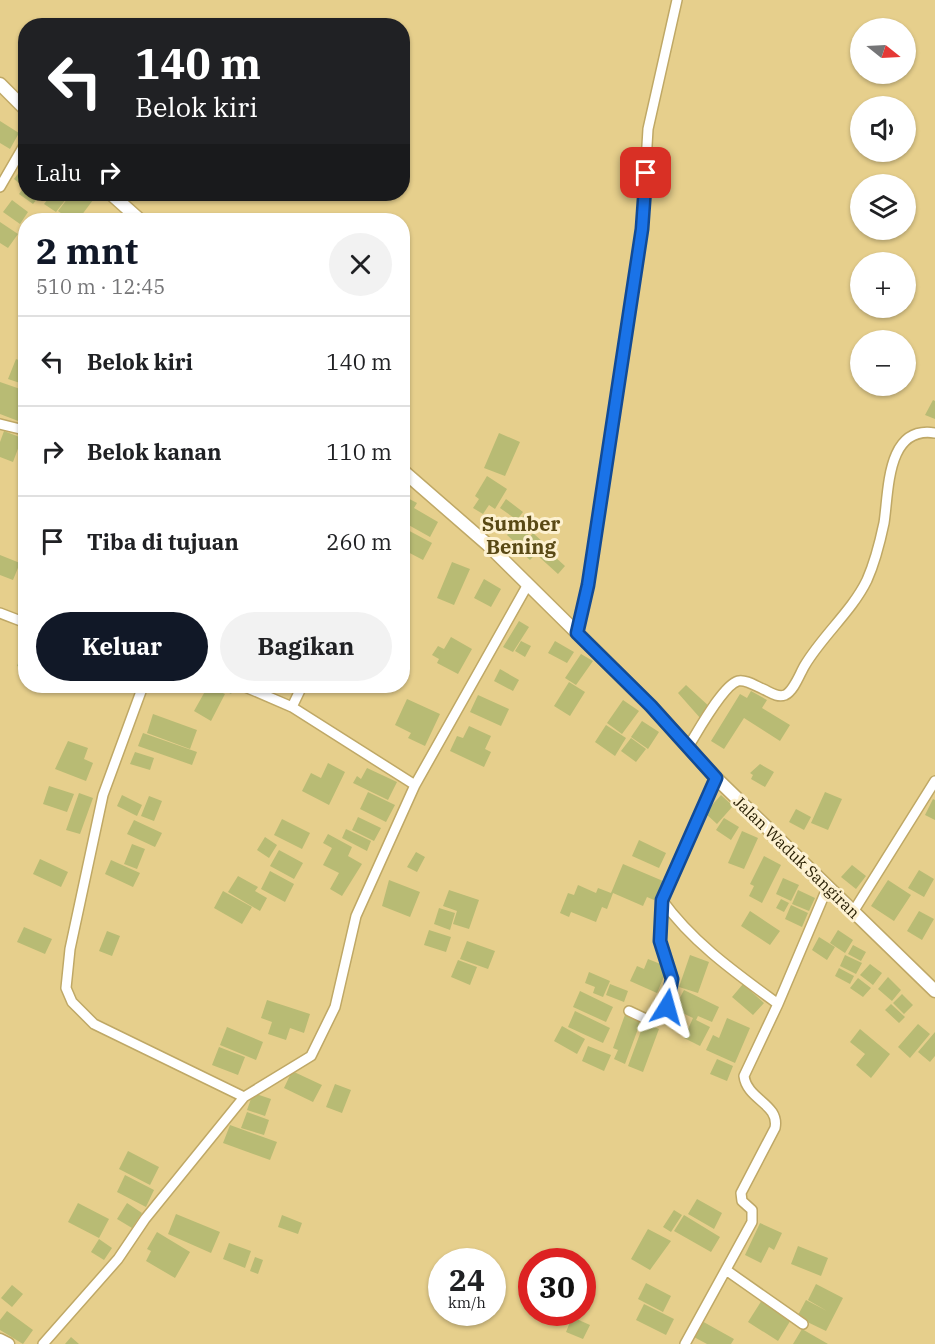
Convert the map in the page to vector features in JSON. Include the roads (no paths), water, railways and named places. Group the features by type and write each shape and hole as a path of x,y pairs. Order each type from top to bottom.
{"street":[{"path":"577,633 588,585 642,229 648,129 677,0"},
{"path":"0,84 18,102"},
{"path":"0,187 18,155"},
{"path":"118,201 129,213"},
{"path":"0,424 18,428"},
{"path":"688,747 731,684 743,681 776,695 787,693 792,688 815,649 861,591 869,576 884,522 891,464 898,451 909,437 920,432 935,433"},
{"name":"Jalan Waduk Sangiran","path":"410,478 487,544 577,633 716,778 935,991"},
{"path":"43,1344 118,1259 145,1219 244,1097 311,1056 317,1047 335,1007 356,916 415,785 527,586"},
{"path":"0,613 18,620"},
{"path":"140,693 103,795 70,950 66,988 72,1002 94,1024 244,1097"},
{"path":"259,693 292,707 415,785"},
{"path":"292,707 299,693"},
{"path":"629,1011 646,1019 656,1019 667,1007 672,979 660,941 662,900 716,778"},
{"path":"853,912 935,782"},
{"path":"685,1344 752,1222 752,1210 742,1201 741,1193 775,1128 775,1113 750,1093 744,1076 778,1004 828,886"},
{"path":"662,900 677,921 702,945 778,1004"},
{"path":"726,1270 803,1324"},
{"path":"0,1340 8,1344"}],"district":[{"name":"Sumber Bening","path":"521,534"}]}
